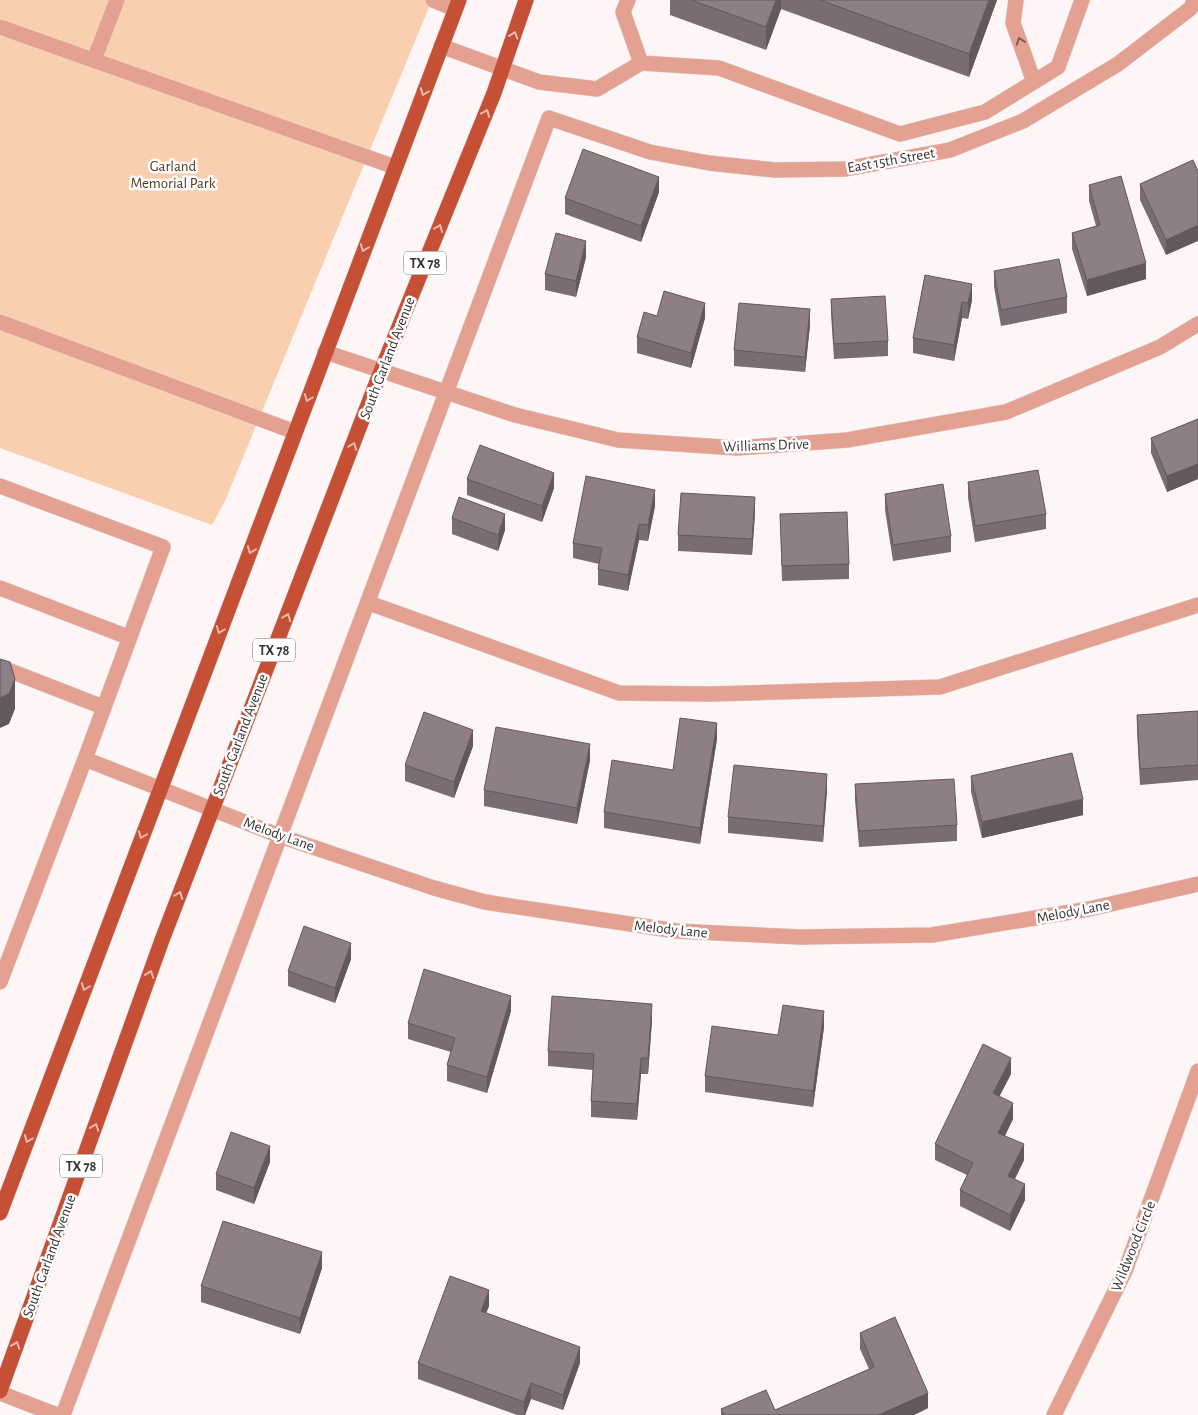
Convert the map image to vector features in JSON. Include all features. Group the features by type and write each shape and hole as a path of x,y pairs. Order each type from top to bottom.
{"main road":[{"name":"South Garland Avenue","path":"0,1392 162,940 381,371 502,70 526,0"},
{"path":"0,1213 457,4"}],"street":[{"path":"94,60 117,0"},
{"path":"432,0 457,4"},
{"path":"628,0 623,12 641,63"},
{"path":"1016,0 1013,23 1034,82"},
{"path":"441,46 539,82 597,88 641,63 719,68 900,134 985,112 1058,67 1082,0"},
{"name":"East 15th Street","path":"447,392 549,118 650,152 709,163 775,170 844,169 950,150 1023,121 1118,64 1191,8 1194,0"},
{"path":"0,27 395,167"},
{"path":"0,322 295,432"},
{"name":"Williams Drive","path":"325,352 515,415 618,440 737,448 847,440 1006,412 1160,347 1198,324"},
{"path":"63,1415 447,392"},
{"path":"0,486 163,547 0,982"},
{"path":"0,588 128,637"},
{"path":"369,603 619,693 711,694 940,687 1198,606"},
{"path":"0,667 103,707"},
{"name":"Melody Lane","path":"85,759 280,836 434,888 485,902 676,932 800,938 932,935 1089,909 1198,884"},
{"name":"Wildwood Circle","path":"1054,1415 1126,1271 1198,1072"},
{"path":"0,1392 57,1415"}],"green space":[{"name":"Garland Memorial Park","path":"0,0 432,0 225,501 212,525 0,448"}],"building":[{"path":"691,0 776,0 766,27"},
{"path":"820,0 989,0 969,54"},
{"path":"583,149 659,177 641,226 565,198"},
{"path":"1193,160 1198,171 1198,225 1166,240 1140,184"},
{"path":"1121,176 1146,263 1087,280 1072,233 1100,225 1089,185"},
{"path":"556,233 586,241 576,281 545,274"},
{"path":"1059,259 1067,297 1001,310 994,271"},
{"path":"925,275 972,284 968,303 962,302 954,345 913,338"},
{"path":"664,291 705,303 691,353 637,337 644,312 657,316"},
{"path":"885,296 888,341 834,344 831,299"},
{"path":"739,303 810,309 805,357 734,350"},
{"path":"1198,419 1198,464 1167,476 1151,438"},
{"path":"480,445 554,473 542,506 467,479"},
{"path":"1038,470 1046,514 975,526 968,482"},
{"path":"586,476 655,490 648,525 639,524 628,575 598,569 602,548 573,543"},
{"path":"943,484 951,536 893,545 885,494"},
{"path":"681,493 755,497 752,539 678,535"},
{"path":"459,497 505,514 498,535 452,518"},
{"path":"847,512 849,564 782,566 780,514"},
{"path":"0,659 10,662 15,679 9,694 0,698"},
{"path":"1198,711 1198,765 1140,769 1137,715"},
{"path":"424,712 473,730 454,782 405,765"},
{"path":"680,718 717,723 700,828 604,812 612,760 673,770"},
{"path":"496,727 590,744 577,808 484,790"},
{"path":"1072,753 1083,799 982,822 971,776"},
{"path":"734,765 827,774 823,826 728,817"},
{"path":"954,779 957,825 859,831 855,784"},
{"path":"304,926 351,943 335,988 288,971"},
{"path":"424,969 511,996 487,1077 447,1065 455,1038 408,1023"},
{"path":"552,996 652,1004 648,1058 641,1058 637,1104 591,1101 594,1054 548,1051"},
{"path":"783,1005 824,1011 813,1091 705,1076 712,1026 778,1035"},
{"path":"983,1044 1011,1058 993,1093 1013,1103 998,1133 1024,1144 1008,1176 1025,1184 1010,1215 960,1190 973,1163 935,1144"},
{"path":"231,1132 270,1146 254,1188 216,1174"},
{"path":"223,1221 322,1252 300,1318 201,1286"},
{"path":"450,1276 489,1290 481,1311 580,1347 563,1395 531,1383 524,1402 418,1363"},
{"path":"895,1317 928,1393 878,1415 724,1415 721,1409 766,1390 775,1410 874,1367 860,1333"}]}
